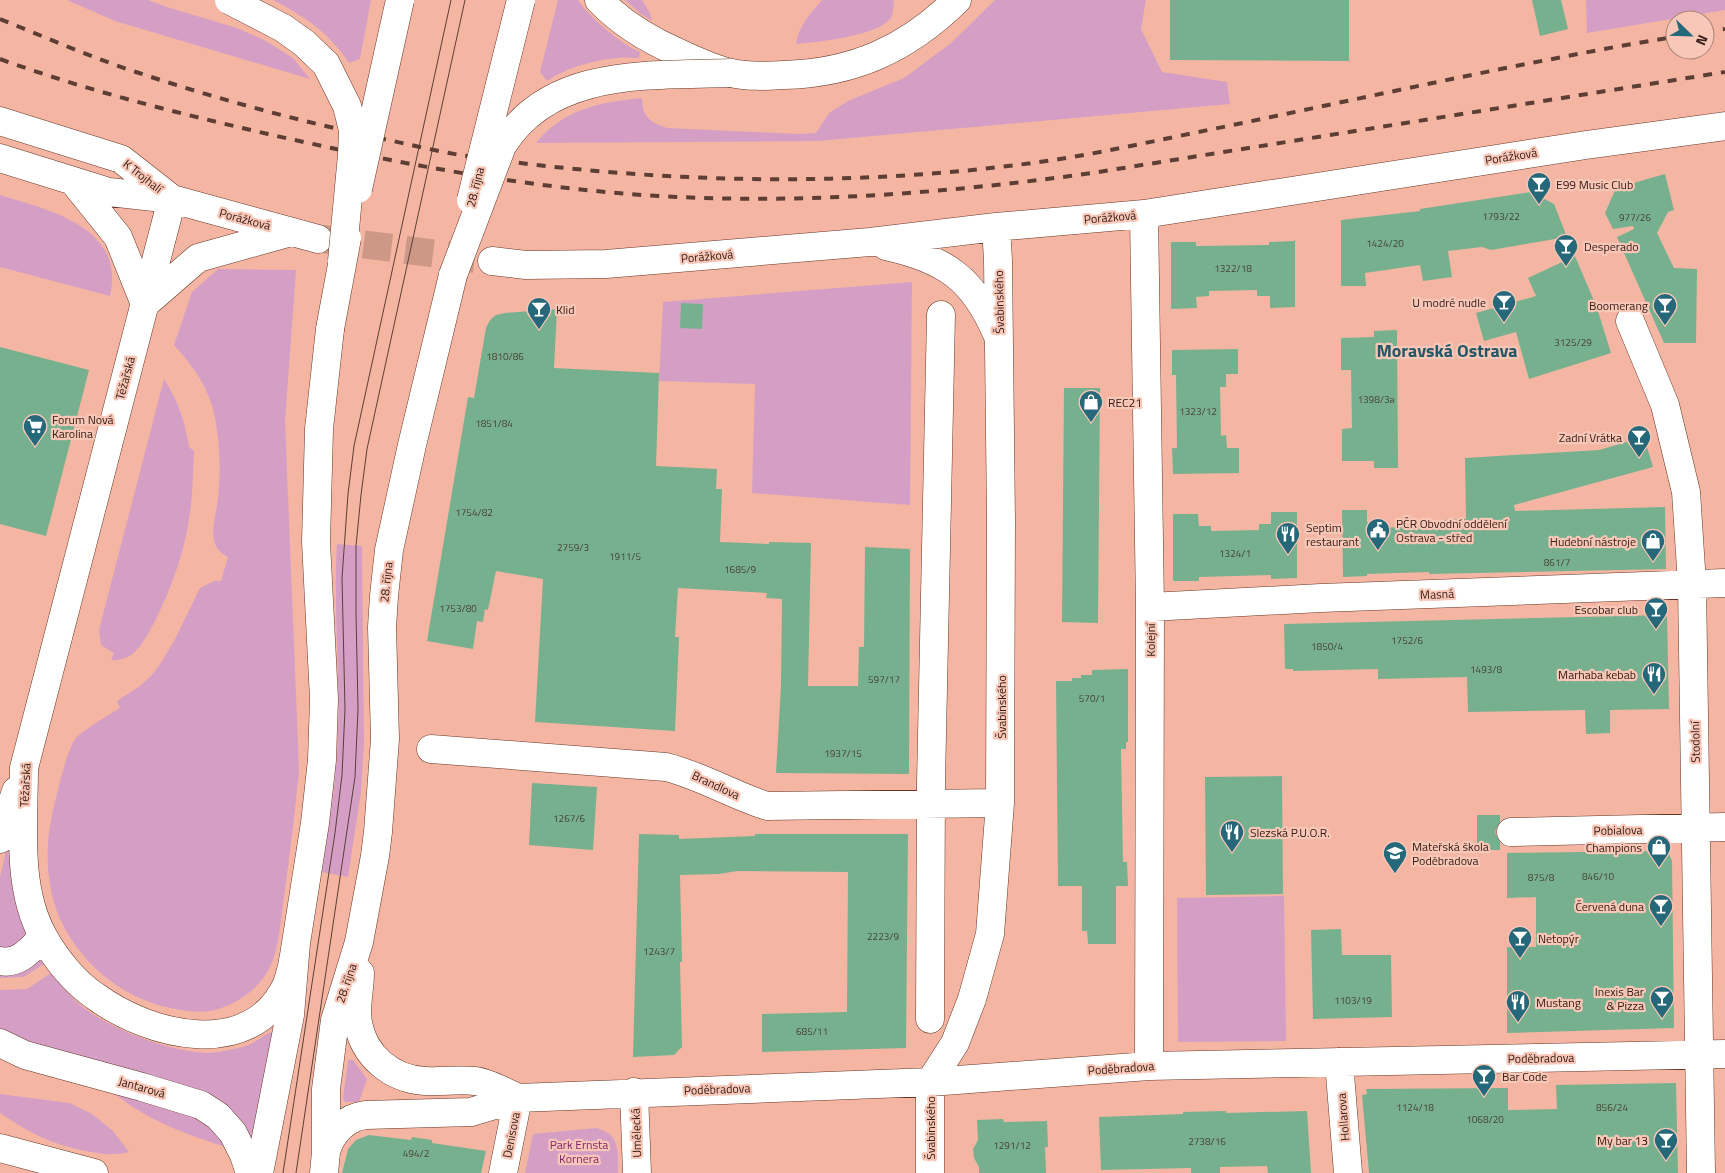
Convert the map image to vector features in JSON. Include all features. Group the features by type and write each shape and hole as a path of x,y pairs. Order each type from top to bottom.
{"main road":[{"path":"229,0 283,28 304,43 326,64 347,106 352,130 352,155 342,261"},
{"path":"259,1173 290,1015 296,943 315,823 324,735 316,542 319,430 330,329 342,261 400,0"},
{"name":"28. října","path":"325,1163 326,1089 335,1020 359,942 376,856 385,739 382,627 389,550 412,445 521,0"},
{"path":"599,0 632,29 660,45 730,73"},
{"path":"453,275 502,146 515,127 531,113 554,98 587,84 630,77 730,73 792,75 839,68 880,56 909,40 942,9 957,0"},
{"name":"K Trojhalí","path":"0,121 121,158 172,199"},
{"name":"Porážková","path":"492,260 526,265 606,264 870,242 996,227 1144,214 1577,146 1725,126"},
{"name":"K Trojhalí","path":"0,158 109,192 172,199"},
{"path":"73,181 118,237 145,304 198,258 291,232"},
{"name":"Porážková","path":"172,199 318,239"},
{"name":"Těžařská","path":"172,199 24,768 24,856 26,882 36,923 43,937 68,971 93,995 129,1016 153,1026 188,1034 216,1034 241,1028 253,1023 271,1008 283,991 289,978 296,943"},
{"name":"Kolejní","path":"1144,214 1150,607 1149,1066"},
{"name":"Švabinského","path":"930,1173 930,1082 955,1043 972,999 990,934 1000,803 1001,520 996,227"},
{"path":"870,242 908,251 927,258 942,264 958,276 973,291 984,307 999,341"},
{"path":"930,1019 931,804 941,315"},
{"name":"Stodolní","path":"1630,321 1665,405 1686,492 1692,584 1697,828 1713,1054 1701,1173"},
{"name":"Masná","path":"1150,607 1321,598 1725,583"},
{"name":"Brandlova","path":"431,749 666,767 687,772 747,800 767,806 1000,803"},
{"path":"0,839 24,768"},
{"name":"Pobialova","path":"1511,832 1725,828"},
{"path":"0,961 11,962 22,957 43,937"},
{"name":"Poděbradova","path":"359,942 358,1022 365,1044 380,1063 394,1073 414,1080 477,1081 518,1098"},
{"name":"Jantarová","path":"0,1043 25,1055 142,1086 200,1105 218,1116 233,1133 244,1155 250,1173"},
{"name":"Poděbradova","path":"325,1163 336,1132 354,1117 471,1112 518,1098 930,1082 1149,1066 1713,1054"},
{"name":"Hollarova","path":"1339,1062 1348,1173"},
{"name":"Umělecká","path":"634,1092 637,1173"},
{"name":"Denisova","path":"503,1173 518,1098"},
{"path":"0,1148 94,1173"}],"green space":[{"path":"67,0 148,0 237,28 266,41 293,58 310,79 115,21"},
{"path":"273,0 371,0 360,59 349,63 333,42 316,26"},
{"path":"558,0 578,0 606,30 640,52 639,58 616,58 591,62 567,70 547,81 540,72"},
{"path":"625,0 642,0 650,13 652,21 641,14"},
{"path":"822,0 894,0 893,12 890,19 873,30 846,37 796,44 802,25"},
{"path":"995,0 1146,0 1141,29 1162,72 1227,82 1230,104 818,141 536,143 558,122 584,109 612,102 642,98 645,114 648,118 667,128 798,134 816,133 829,113 848,101 904,78 951,43"},
{"path":"1586,0 1725,0 1725,10 1715,12 1715,10 1665,10 1665,20 1587,33"},
{"path":"0,195 61,215 79,225 95,238 106,253 112,272 110,296 0,267"},
{"path":"218,269 296,270 285,421 299,770 279,936 270,967 259,983 239,1000 225,1007 198,1012 157,1005 141,998 110,981 84,957 64,927 57,912 49,881 48,849 51,817 66,759 76,738 120,708 117,701 140,686 152,675 174,641 200,588 214,581 221,581 228,557 217,548 213,535 220,468 213,407 200,378 174,345 192,292"},
{"path":"912,282 910,505 752,493 755,384 659,381 663,302"},
{"path":"164,379 180,412 189,447 194,451 189,520 183,550 173,580 154,623 133,654 119,660 111,660 114,653 101,645 99,630"},
{"path":"337,544 362,546 364,743 361,792 348,877 322,872 337,750"},
{"path":"8,843 11,843 26,938 22,945 0,952 0,877"},
{"path":"1284,896 1286,1041 1178,1042 1177,898"},
{"path":"40,955 45,963 24,977 0,978 0,972"},
{"path":"51,973 68,993 88,1011 133,1035 169,1047 203,1053 218,1052 247,1045 275,1032 255,1147 233,1119 39,1051 0,1031 0,990 27,989"},
{"path":"348,1060 353,1060 367,1079 359,1102 345,1102 343,1099"},
{"path":"104,1084 203,1117 231,1149 163,1124 132,1107"},
{"path":"0,1094 69,1103 92,1114 113,1131 129,1152 97,1153 62,1145 41,1137 0,1113"},
{"name":"Park Ernsta Kornera","path":"596,1128 610,1135 614,1140 618,1152 618,1173 525,1173 533,1134"}],"building":[{"path":"1170,0 1349,0 1349,61 1170,60"},
{"path":"1532,0 1561,0 1568,29 1540,36"},
{"path":"1665,174 1674,210 1668,212 1657,233 1674,268 1697,269 1696,343 1664,343 1617,237 1634,229 1633,226 1613,229 1605,213 1616,188"},
{"path":"1531,192 1554,204 1567,237 1491,250 1482,247 1448,251 1452,277 1423,281 1420,265 1365,273 1366,286 1341,286 1341,220 1420,211 1420,209"},
{"path":"1295,241 1295,307 1270,308 1270,296 1257,296 1257,290 1209,291 1209,296 1196,297 1197,308 1171,309 1171,242 1196,242 1196,246 1269,245 1269,242"},
{"path":"1575,256 1597,308 1611,353 1529,379 1516,332 1484,341 1476,313 1536,296 1528,278"},
{"path":"681,303 703,304 702,329 680,328"},
{"path":"557,309 554,368 659,373 656,466 717,469 716,489 722,489 720,542 811,543 808,686 858,686 859,647 864,647 865,547 910,549 909,774 776,773 781,686 782,599 766,598 767,593 678,588 675,637 679,637 675,731 535,722 543,579 496,571 488,610 485,609 483,622 477,621 473,649 427,641 468,397 474,398 486,328 490,320 496,315"},
{"path":"1397,330 1398,468 1374,468 1374,461 1342,461 1342,429 1352,428 1351,370 1341,370 1341,338 1374,337 1374,331"},
{"name":"Forum Nová Karolina","path":"0,347 89,370 46,536 0,524"},
{"path":"1238,349 1238,374 1226,374 1226,387 1220,387 1221,436 1226,435 1227,448 1239,448 1239,473 1173,474 1172,448 1177,448 1176,375 1172,375 1172,350"},
{"path":"1064,388 1100,388 1098,623 1062,622"},
{"path":"1644,437 1653,467 1514,505 1515,511 1665,507 1666,569 1429,574 1429,572 1367,574 1367,576 1343,577 1342,510 1367,510 1367,522 1379,522 1379,528 1420,526 1419,521 1466,519 1465,458 1599,450"},
{"path":"1271,512 1297,512 1297,578 1271,579 1271,575 1199,577 1199,581 1173,581 1173,514 1198,514 1199,526 1211,526 1211,531 1259,530 1259,524 1271,524"},
{"path":"1667,615 1669,709 1610,710 1610,733 1586,734 1585,710 1468,712 1467,677 1378,679 1378,669 1293,671 1293,669 1285,669 1284,624"},
{"path":"1128,669 1128,742 1126,742 1126,749 1121,749 1123,862 1127,862 1128,886 1116,886 1116,944 1088,944 1087,931 1082,931 1082,886 1058,886 1056,681 1072,681 1072,678 1081,678 1081,675 1092,675 1092,670"},
{"path":"1282,776 1283,894 1206,895 1205,777"},
{"path":"532,783 597,787 593,850 529,845"},
{"path":"1477,815 1500,815 1500,822 1495,832 1500,842 1500,850 1477,850"},
{"path":"639,834 679,835 679,839 755,836 755,834 908,834 906,1048 762,1052 762,1014 847,1012 848,872 737,871 719,874 680,875 682,1047 674,1055 633,1057"},
{"path":"1662,851 1669,854 1672,861 1674,1028 1507,1033 1507,947 1536,947 1536,897 1507,898 1507,853"},
{"path":"1341,929 1342,955 1391,955 1392,1017 1313,1019 1311,930"},
{"path":"1676,1083 1678,1173 1369,1173 1362,1095 1367,1094 1366,1089 1508,1088 1508,1110 1557,1109 1556,1085"},
{"path":"1226,1111 1226,1113 1307,1111 1311,1173 1268,1173 1267,1166 1220,1167 1220,1173 1191,1173 1191,1168 1101,1170 1099,1117"},
{"path":"1003,1119 1004,1122 1047,1121 1046,1173 979,1173 973,1149 978,1140 977,1120"},
{"path":"369,1135 411,1140 412,1137 432,1140 432,1143 486,1151 481,1173 342,1173 348,1149 356,1140"}],"tunnel":[{"path":"322,239 492,261"}],"tram line":[{"path":"283,1173 335,833 342,775 345,709 342,578 348,494 354,446 451,0"},
{"path":"296,1173 355,777 358,709 356,546 367,449 465,0"}],"railway":[{"path":"0,19 102,60 199,92 296,119 426,148 460,155 535,165 610,172 760,179 835,179 910,175 985,169 1060,159 1102,152 1531,63 1665,39"},
{"path":"1715,30 1725,29"},
{"path":"0,59 99,91 166,109 268,134 454,172 595,191 699,198 755,199 867,196 923,192 1092,173 1725,72"}],"place":[{"name":"E99 Music Club","path":"1539,205"},
{"name":"Desperado","path":"1566,267"},
{"name":"U modré nudle","path":"1504,323"},
{"name":"Boomerang","path":"1665,326"},
{"name":"Klid","path":"539,330"},
{"name":"REC21","path":"1091,423"},
{"name":"Forum Nová Karolina","path":"35,447"},
{"name":"Zadní Vrátka","path":"1639,458"},
{"name":"PČR Obvodní oddělení Ostrava - střed","path":"1378,551"},
{"name":"Septim restaurant","path":"1288,555"},
{"name":"Hudební nástroje","path":"1653,562"},
{"name":"Escobar club","path":"1656,630"},
{"name":"Marhaba kebab","path":"1654,695"},
{"name":"Slezská P.U.O.R.","path":"1232,853"},
{"name":"Champions","path":"1659,868"},
{"name":"Mateřská škola Poděbradova","path":"1395,874"},
{"name":"Červená duna","path":"1661,927"},
{"name":"Netopýr","path":"1520,959"},
{"name":"Inexis Bar & Pizza","path":"1662,1019"},
{"name":"Mustang","path":"1518,1023"},
{"name":"Bar Code","path":"1484,1097"},
{"name":"My bar 13","path":"1666,1161"}],"district":[{"name":"Moravská Ostrava","path":"1447,350"}]}
